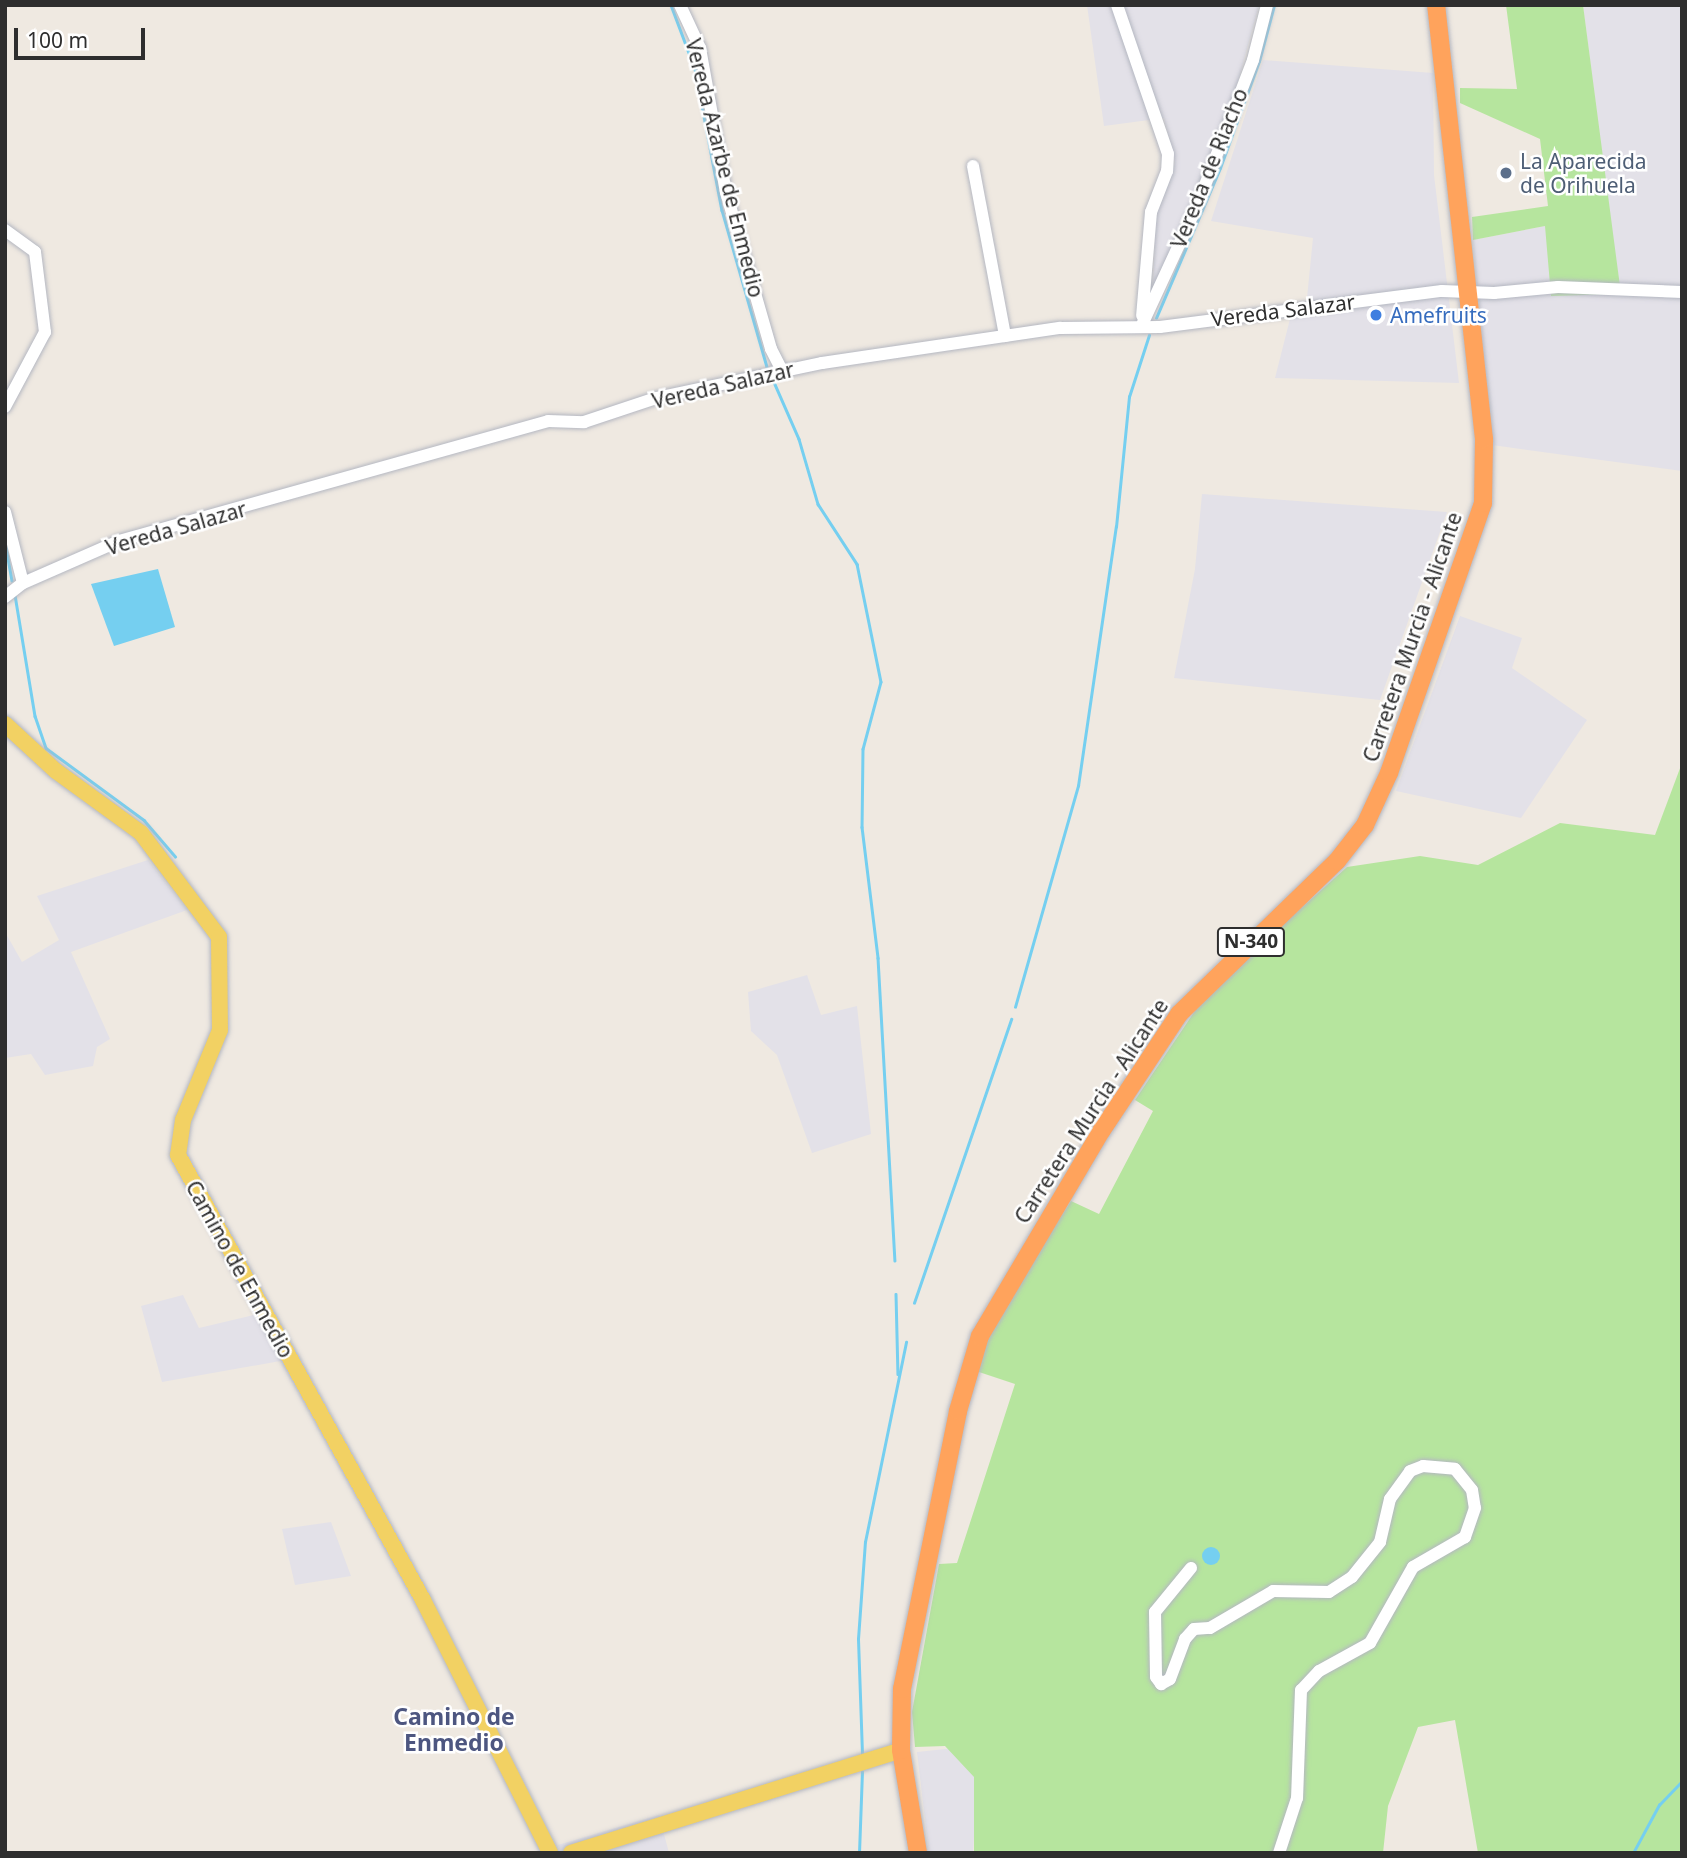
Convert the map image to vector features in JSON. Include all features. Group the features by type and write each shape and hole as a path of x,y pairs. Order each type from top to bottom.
{"highway":[{"name":"Carretera Murcia - Alicante","path":"918,1853 901,1750 902,1689 925,1562 966,1379 988,1319 1179,1014 1350,847 1389,773 1483,503 1483,439 1436,5"}],"main road":[{"name":"Camino de Enmedio","path":"5,724 56,771 141,833 219,937 220,1030 183,1119 178,1154 423,1601 550,1853"},
{"path":"571,1853 901,1750"}],"street":[{"name":"Vereda Azarbe de Enmedio","path":"680,5 700,48 726,192 771,349 782,371"},
{"path":"1117,5 1168,154 1167,171 1151,212 1140,327"},
{"name":"Vereda de Riacho","path":"1140,327 1197,206 1253,60 1266,5"},
{"path":"973,166 1005,337"},
{"path":"5,230 35,252 45,332 5,407"},
{"name":"Vereda Salazar","path":"5,597 23,583 119,541 548,421 584,422 656,398 782,371 1060,328 1140,327 1442,291 1558,287 1682,292"},
{"path":"5,512 23,583"},
{"path":"1191,1568 1155,1612 1156,1676 1161,1684 1170,1679 1185,1639 1194,1629 1218,1624 1273,1591 1329,1592 1352,1577 1380,1542 1391,1499 1410,1472 1423,1466 1455,1469 1472,1490 1473,1523 1465,1537 1413,1567 1370,1643 1320,1671 1301,1690 1297,1798 1279,1853"}],"shaded area":[{"path":"1087,5 1259,5 1231,107 1196,199 1153,290 1156,212 1175,163 1164,118 1104,126"},
{"path":"1583,5 1682,5 1682,471 1492,445 1473,240 1545,226 1620,293"},
{"path":"1263,60 1433,73 1434,175 1459,383 1275,378 1291,315 1305,318 1313,238 1211,221"},
{"path":"1202,494 1447,512 1380,700 1174,678 1195,569"},
{"path":"1460,616 1522,638 1512,668 1587,720 1521,818 1396,791"},
{"path":"148,860 187,910 71,952 110,1039 97,1047 93,1066 45,1075 31,1054 5,1058 5,932 22,962 59,940 37,896"},
{"path":"807,975 821,1015 857,1006 871,1134 812,1153 777,1055 751,1031 748,992"},
{"path":"183,1295 199,1328 258,1314 286,1360 162,1382 141,1306"},
{"path":"331,1522 351,1576 295,1585 282,1529"},
{"path":"955,1748 978,1770 973,1853 929,1853 917,1752"},
{"path":"659,1815 669,1853 561,1853 558,1845"}],"green space":[{"path":"1506,5 1583,5 1621,294 1551,296 1545,226 1473,240 1472,217 1548,206 1540,139 1460,103 1460,88 1517,89"},
{"path":"1682,763 1682,1853 1478,1853 1455,1720 1418,1727 1388,1806 1383,1853 974,1853 974,1777 945,1746 915,1747 912,1712 939,1564 957,1563 1015,1384 976,1371 996,1318 1071,1201 1099,1214 1153,1111 1135,1100 1207,993 1347,867 1420,856 1478,865 1560,823 1655,835"}],"water":[{"path":"158,569 175,627 114,646 91,584"},
{"path":"1211,1547 1217,1550 1220,1556 1217,1562 1211,1565 1205,1562 1202,1556 1205,1550"}],"waterway":[{"path":"671,5 695,69 722,210 767,367"},
{"path":"1156,318 1220,168 1259,61 1274,5"},
{"path":"1015,1007 1078,786 1116,527 1129,397 1149,335"},
{"path":"774,382 799,439 818,504 857,564 881,682 863,749 862,827 878,958 895,1261"},
{"path":"5,541 12,580"},
{"path":"15,595 35,716 46,748 144,820 175,856"},
{"path":"914,1303 1011,1019"},
{"path":"896,1294 898,1374"},
{"path":"862,1754 858,1639 865,1542 906,1342"},
{"path":"859,1853 862,1772"},
{"path":"1633,1853 1659,1805 1682,1781"}],"place":[{"name":"La Aparecida de Orihuela","path":"1506,173"},
{"name":"Amefruits","path":"1376,315"}],"district":[{"name":"Camino de Enmedio","path":"454,1729"}]}
